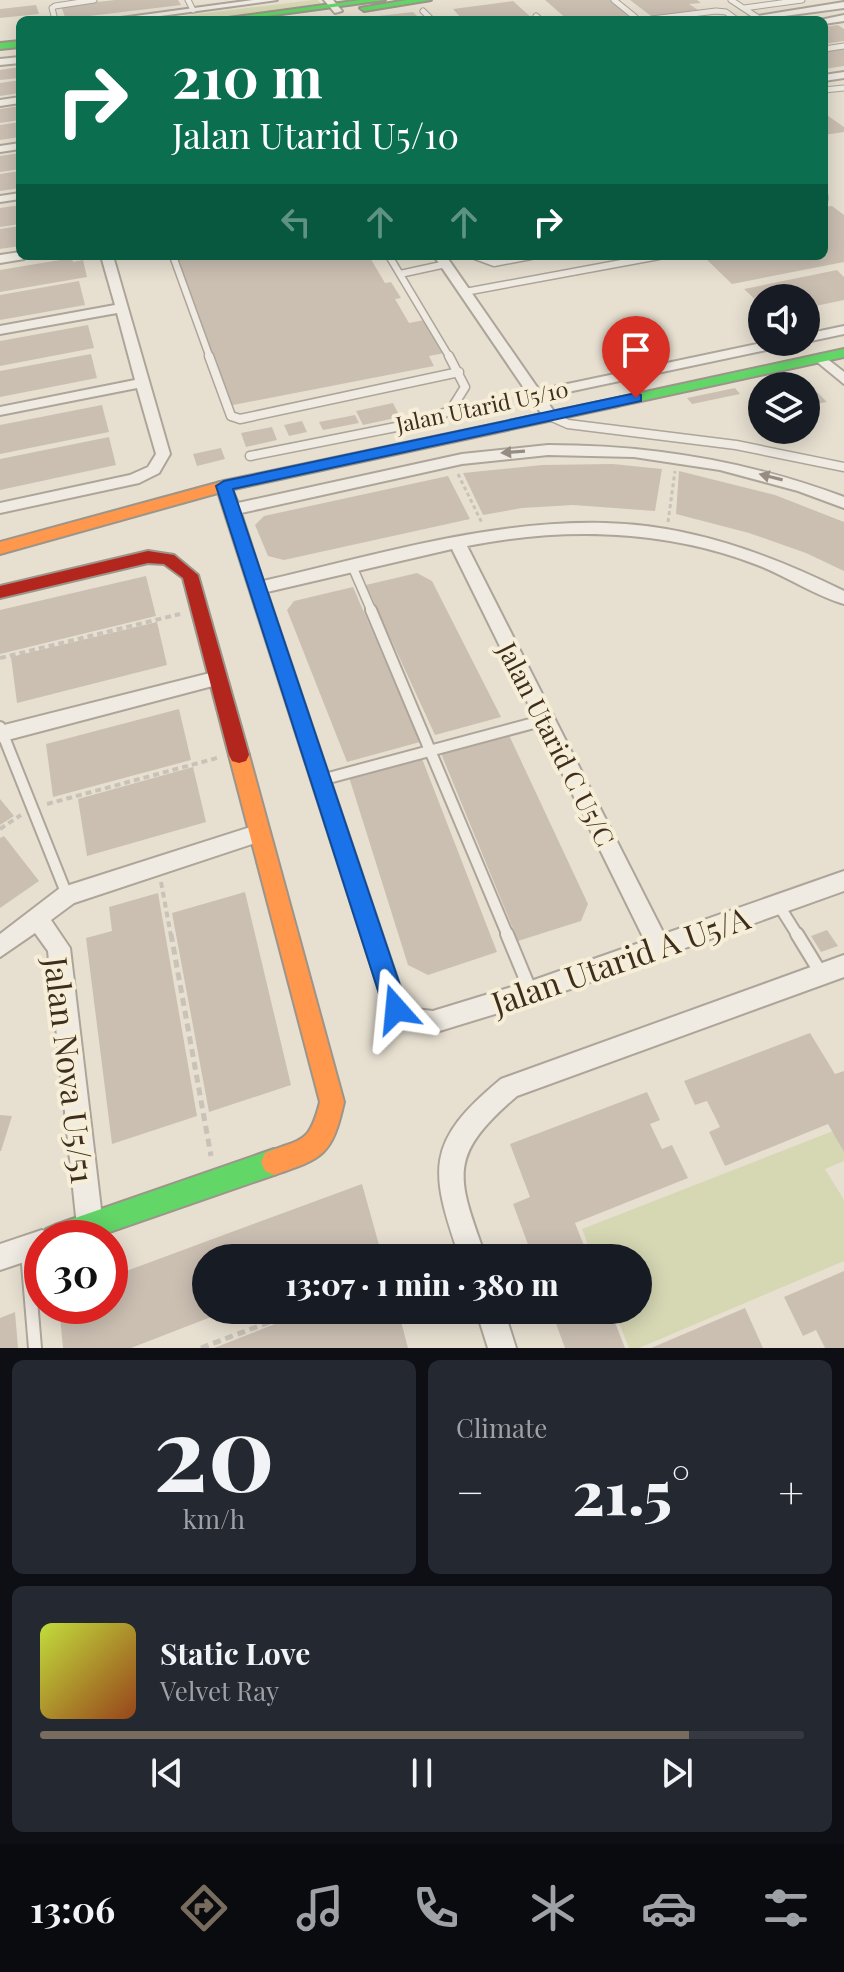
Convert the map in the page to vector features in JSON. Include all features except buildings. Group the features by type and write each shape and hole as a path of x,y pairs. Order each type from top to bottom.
{"street":[{"path":"143,16 273,0"},
{"path":"250,16 381,0"},
{"path":"764,16 844,5"},
{"path":"284,16 333,6 425,6"},
{"path":"0,508 134,479 154,470 163,454 108,260"},
{"path":"443,260 550,416"},
{"path":"0,330 121,308"},
{"path":"820,335 844,330"},
{"path":"535,395 748,350"},
{"name":"Jalan Utarid U5/10","path":"0,548 224,486 844,353"},
{"path":"810,356 844,380"},
{"path":"0,411 143,383"},
{"path":"232,510 452,461 503,453 557,450 676,457 791,482 844,503"},
{"path":"224,486 321,780"},
{"path":"257,588 489,537 606,528 667,535 733,550 776,565 844,598"},
{"name":"Jalan Utarid C U5/C","path":"457,543 658,945"},
{"path":"0,592 148,557 168,559 190,575 332,1102 323,1139 310,1150 107,1220"},
{"path":"1,731 218,678"},
{"name":"Jalan Utarid A U5/A","path":"321,780 396,1009 411,1020 433,1022 531,992 844,881"},
{"path":"0,947 67,895 260,833"},
{"name":"Jalan Nova U5/51","path":"38,920 59,948 89,1220"},
{"path":"468,1244 450,1188 452,1156 467,1126 509,1087 837,973"},
{"path":"0,1257 24,1249"},
{"path":"494,1324 502,1348"}],"lane":[{"path":"54,16 52,8 55,6 94,0"},
{"path":"188,0 193,10"},
{"path":"614,0 634,16"},
{"path":"731,0 756,16"},
{"path":"744,8 802,0"},
{"path":"676,16 716,11 732,16"},
{"path":"174,260 231,416 240,419 459,372"},
{"path":"250,456 416,423 450,411 465,387 391,260"},
{"path":"400,274 443,260"},
{"path":"478,260 490,264 510,260"},
{"path":"465,292 637,260"},
{"path":"550,416 568,424 736,445 844,467"},
{"path":"353,568 531,992"},
{"path":"321,780 545,720"},
{"path":"1,731 67,895"},
{"path":"778,904 837,973"},
{"path":"35,1324 35,1348"}],"path":[{"path":"667,535 676,457"},
{"path":"452,461 489,537"},
{"path":"0,658 199,609"},
{"path":"0,829 32,808 238,753"},
{"path":"158,866 216,1182"},
{"path":"201,1348 264,1324"}],"green space":[{"path":"318,0 322,5 232,16 184,16"},
{"path":"833,1131 844,1152 844,1161 825,1169 844,1200 844,1261 639,1348 629,1348 620,1324 652,1324 652,1244 588,1244 582,1229"}],"traffic: fast":[{"path":"250,16 381,0"},
{"path":"364,8 427,0"},
{"path":"0,46 16,44"},
{"path":"613,403 844,353"},
{"path":"107,1220 274,1162"}],"traffic: slow":[{"path":"0,548 224,486 613,403"},
{"path":"239,755 332,1102 325,1129 316,1144 274,1162"}],"traffic: jam":[{"path":"0,592 148,557 168,559 190,575 239,755"}],"route":[{"path":"396,1009 224,486 636,398"}]}
